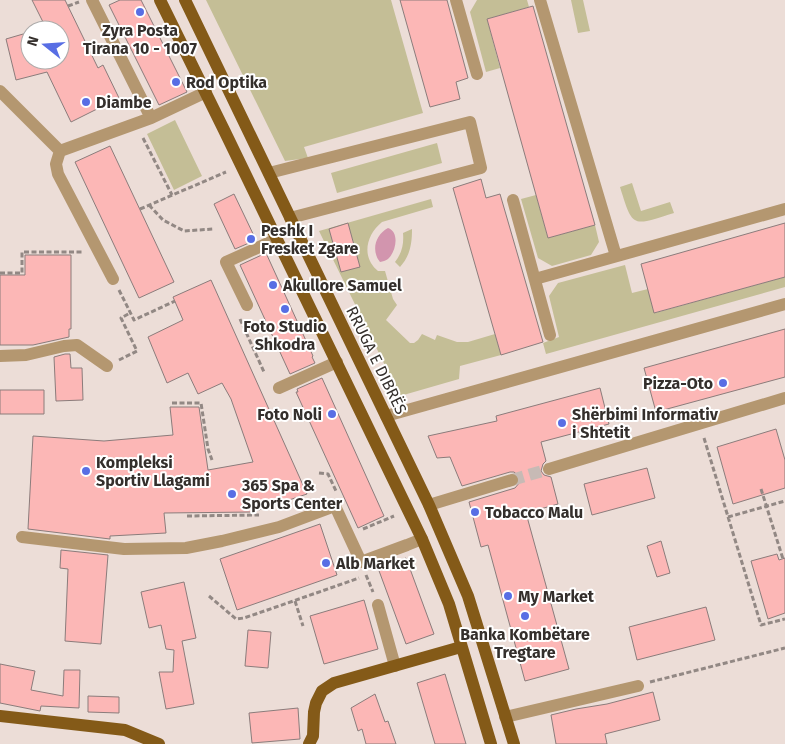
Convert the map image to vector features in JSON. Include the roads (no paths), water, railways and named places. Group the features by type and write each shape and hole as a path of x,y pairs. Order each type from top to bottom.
{"main road":[{"path":"160,0 422,538 448,604 491,744"},
{"name":"RRUGA E DIBRËS","path":"185,0 429,505 468,596 514,744"},
{"path":"314,741 314,712 316,703 322,691 334,683 461,647"},
{"path":"0,716 126,730 159,744"}],"street":[{"path":"92,0 151,118"},
{"path":"456,0 477,74"},
{"path":"540,0 616,256"},
{"path":"0,91 60,150"},
{"path":"60,150 151,118 206,92"},
{"path":"269,173 470,122 481,168 290,218"},
{"path":"60,150 56,164 58,174 113,279"},
{"path":"513,200 550,335"},
{"path":"535,279 785,209"},
{"path":"242,309 226,262 277,239"},
{"path":"386,416 785,304"},
{"path":"0,356 26,355 48,349 77,345 107,366"},
{"path":"279,388 337,362"},
{"path":"549,469 785,398"},
{"path":"429,505 512,480"},
{"path":"22,537 124,549 186,548 222,542 279,527 335,506 362,562 422,538"},
{"path":"378,605 395,666"},
{"path":"505,717 638,686"}],"tunnel":[{"path":"512,480 549,469"}],"place":[{"name":"Zyra Posta Tirana 10 - 1007","path":"140,12"},
{"name":"Rod Optika","path":"176,82"},
{"name":"Diambe","path":"86,102"},
{"name":"Peshk I Fresket Zgare","path":"251,239"},
{"name":"Akullore Samuel","path":"273,285"},
{"name":"Foto Studio Shkodra","path":"285,309"},
{"name":"Pizza-Oto","path":"723,383"},
{"name":"Foto Noli","path":"332,414"},
{"name":"Shërbimi Informativ i Shtetit","path":"562,423"},
{"name":"Kompleksi Sportiv Llagami","path":"86,471"},
{"name":"365 Spa & Sports Center","path":"232,494"},
{"name":"Tobacco Malu","path":"475,512"},
{"name":"Alb Market","path":"326,563"},
{"name":"My Market","path":"508,596"},
{"name":"Banka Kombëtare Tregtare","path":"525,616"}]}
